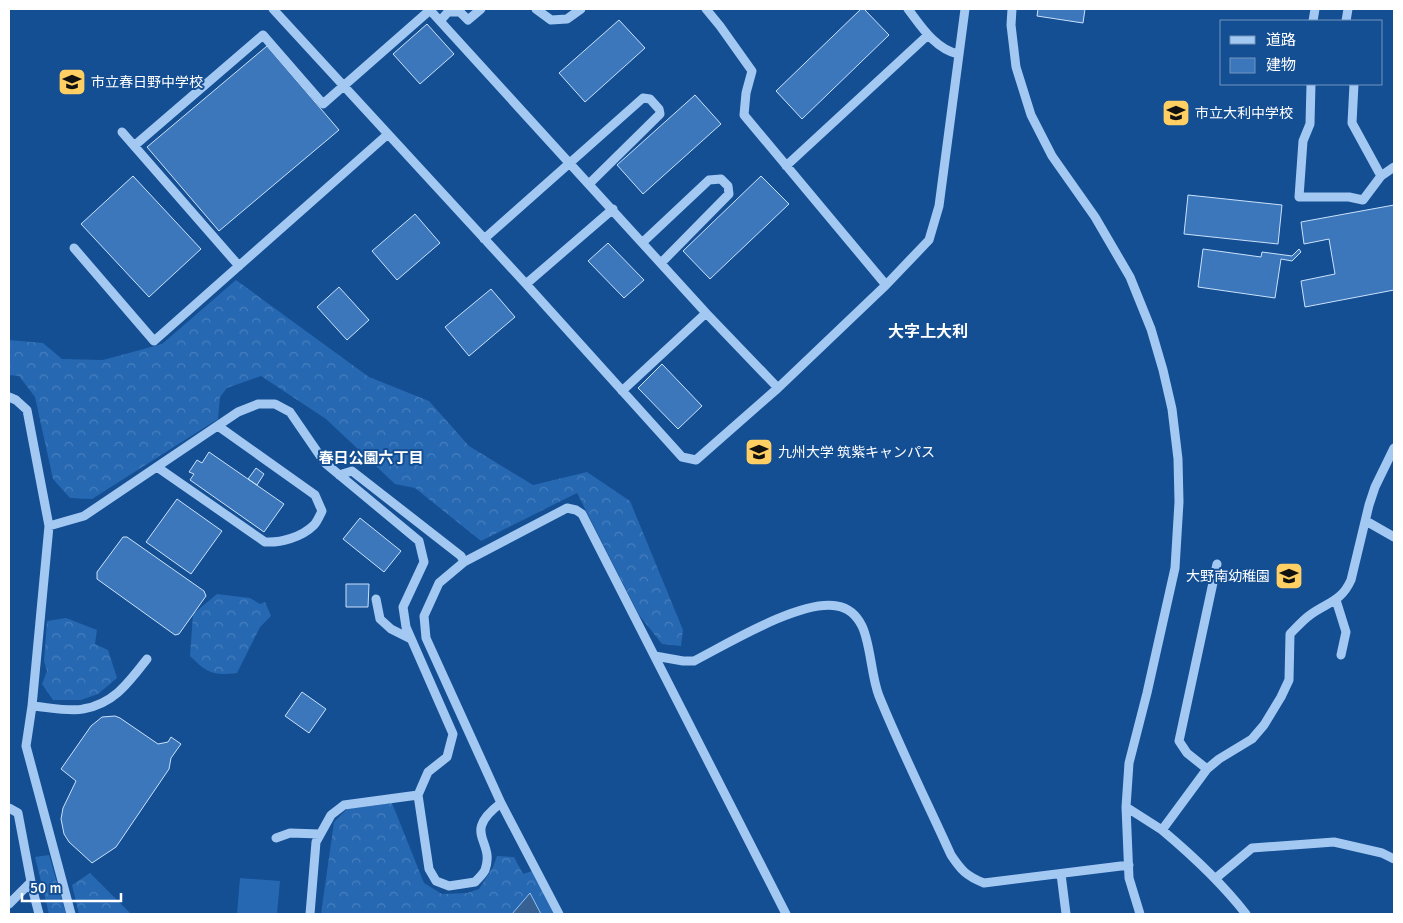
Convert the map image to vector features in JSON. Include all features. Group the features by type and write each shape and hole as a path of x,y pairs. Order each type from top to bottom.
{"street":[{"path":"272,9 526,284 682,457 696,460 778,388 886,285 929,240 939,206 964,9"},
{"path":"134,146 263,35 323,104 429,9 706,313 778,388"},
{"path":"440,21 448,12 460,12 468,20 481,9"},
{"path":"536,9 551,20 567,19 581,9"},
{"path":"706,9 752,71 746,93 744,115 886,285"},
{"path":"908,9 928,35 948,52 958,54"},
{"path":"1012,9 1011,25 1016,67 1031,114 1052,156 1095,217 1130,277 1150,329 1172,410 1178,459 1179,502 1175,568 1148,693 1129,763 1126,807 1130,878 1140,914"},
{"path":"786,166 928,35"},
{"path":"1311,85 1310,124 1303,141 1299,197 1349,197 1363,200 1381,176 1394,167"},
{"path":"1354,85 1352,123 1381,176"},
{"path":"484,239 643,98 650,99 659,109 660,114 590,184"},
{"path":"122,132 239,266"},
{"path":"74,248 154,341 388,134"},
{"path":"643,242 709,180 721,179 728,186 730,194 661,263"},
{"path":"526,284 613,210"},
{"path":"622,391 706,313"},
{"path":"9,397 16,400 27,410 49,526 32,706 26,746 71,914"},
{"path":"49,526 84,516 238,412 258,404 275,404 290,412 325,463 419,541 424,562 403,607 406,627 453,734 447,758 428,772 418,795 429,868 436,881 449,886 475,882 485,870 487,854 481,825 489,813 502,803"},
{"path":"157,467 264,542 278,542 302,533 315,524 322,511 316,495 218,426"},
{"path":"1162,830 1206,769 1252,739 1264,725 1282,697 1289,680 1290,634 1311,614 1336,600 1347,590 1369,505 1375,487 1394,448"},
{"path":"339,474 352,470 461,556 464,562"},
{"path":"559,914 502,803 426,638 424,616 439,583 464,562 567,508 582,514 786,914"},
{"path":"1366,521 1394,537"},
{"path":"1206,769 1187,753 1179,741 1218,564"},
{"path":"376,599 380,619 391,629 411,638"},
{"path":"1336,600 1346,632 1341,655"},
{"path":"655,656 683,661 694,660 783,616 814,606 838,606 846,609 856,616 863,628 878,694 951,855 959,868 969,877 984,882 1129,865"},
{"path":"32,706 83,710 101,703 113,698 124,689 147,660"},
{"path":"310,914 316,842 331,815 344,805 418,795"},
{"path":"1126,807 1162,830 1197,859 1216,878 1246,914"},
{"path":"9,808 18,813 39,914"},
{"path":"276,838 290,833 320,834"},
{"path":"1216,878 1252,848 1334,842 1382,853 1394,859"},
{"path":"1061,874 1066,914"},
{"path":"9,904 31,882"}],"green space":[{"path":"236,280 369,377 429,401 469,446 533,485 587,472 630,501 683,630 681,646 662,644 639,615 577,493 481,541 415,488 395,484 326,419 261,376 227,388 220,397 218,419 92,499 70,498 53,479 35,397 19,376 9,375 9,340 43,343 62,359 103,360 162,344"},
{"path":"217,594 250,598 260,604 265,602 271,616 260,627 237,673 222,674 211,672 190,656 193,614"},
{"path":"66,618 97,630 95,644 108,650 117,678 98,694 81,700 53,700 42,684 47,671 44,661 47,621"},
{"path":"392,803 424,883 442,894 467,893 479,889 493,867 497,856 514,857 523,874 532,871 554,914 541,914 530,893 512,914 321,914 334,822 347,809"},
{"path":"49,855 66,914 49,914 35,857"},
{"path":"90,873 131,914 79,914 72,885"},
{"path":"240,878 280,881 277,914 237,914"}],"shaded area":[{"path":"530,893 541,914 512,914"}],"building":[{"path":"861,9 864,9 889,35 802,119 776,91"},
{"path":"1038,9 1085,9 1083,23 1037,16"},
{"path":"619,20 645,48 585,102 559,73"},
{"path":"427,24 454,54 420,84 393,54"},
{"path":"267,46 339,130 219,231 147,147"},
{"path":"695,95 721,124 643,194 617,165"},
{"path":"133,176 201,249 149,297 81,224"},
{"path":"761,176 789,204 710,279 683,251"},
{"path":"1188,195 1282,205 1278,244 1184,234"},
{"path":"1394,205 1394,290 1305,307 1301,281 1335,274 1329,239 1304,244 1301,222"},
{"path":"415,214 440,243 397,280 372,251"},
{"path":"608,243 644,280 624,298 588,261"},
{"path":"1203,249 1261,257 1262,252 1292,256 1299,249 1301,252 1292,261 1281,259 1275,298 1198,287"},
{"path":"339,287 369,320 347,340 317,307"},
{"path":"491,289 515,317 469,356 445,327"},
{"path":"662,364 702,406 678,429 638,388"},
{"path":"209,452 284,504 264,532 190,480 194,474 189,472 197,460 202,463"},
{"path":"256,468 264,474 257,485 248,479"},
{"path":"177,499 222,531 191,574 146,542"},
{"path":"360,518 401,551 384,572 343,539"},
{"path":"123,537 127,537 204,591 206,596 179,634 175,635 97,579 97,572"},
{"path":"346,584 369,584 368,607 346,607"},
{"path":"302,692 326,709 309,733 285,716"},
{"path":"115,716 158,744 168,742 171,737 181,744 171,758 169,769 116,847 92,863 69,842 64,834 61,819 63,808 76,781 61,769 91,726 102,717"}],"place":[{"name":"市立春日野中学校","path":"72,82"},
{"name":"市立大利中学校","path":"1176,113"},
{"name":"九州大学 筑紫キャンパス","path":"759,452"},
{"name":"大野南幼稚園","path":"1289,576"}],"district":[{"name":"大字上大利","path":"928,331"},
{"name":"春日公園六丁目","path":"371,458"}]}
